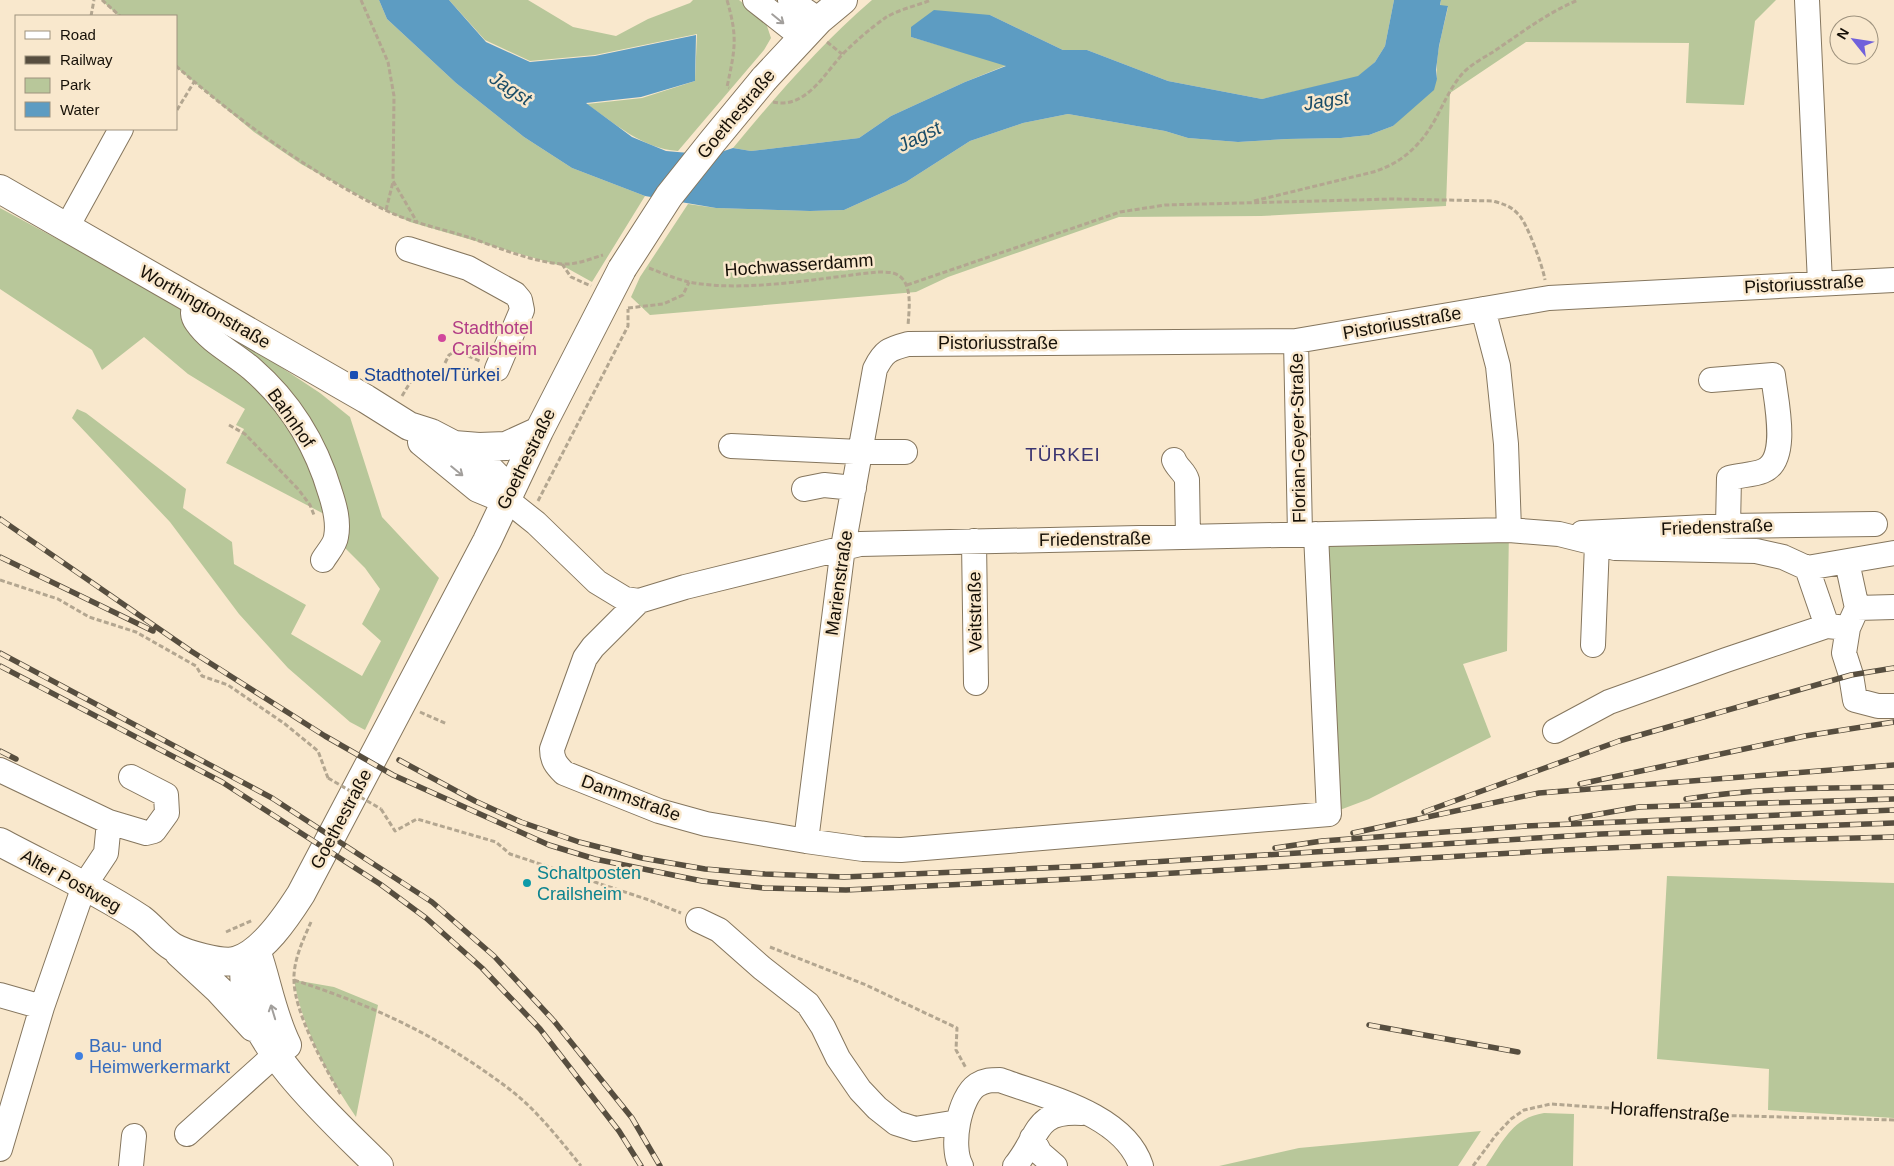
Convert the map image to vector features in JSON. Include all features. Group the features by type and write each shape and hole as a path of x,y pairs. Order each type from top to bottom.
{"main road":[{"name":"Goethestraße","path":"256,950 282,923 301,894 409,691 507,500 538,431 609,295 613,262 764,79 810,28 843,0"},
{"name":"Worthingtonstraße","path":"0,189 366,399 408,426 425,445 478,488 507,500"},
{"name":"Worthingtonstraße","path":"408,426 431,433 454,444 492,472 501,482 507,500"},
{"name":"Worthingtonstraße","path":"454,444 479,448 506,446 538,431"},
{"name":"Alter Postweg","path":"0,842 84,886 142,920 173,947 216,961 236,960 256,950"},
{"name":"Alter Postweg","path":"142,920 185,935 256,950"},
{"path":"173,947 277,1046 298,1061 380,1166"},
{"path":"256,950 266,978 277,1046 311,1098 380,1166"}],"street":[{"path":"755,0 810,28"},
{"path":"790,0 810,28"},
{"path":"1807,0 1820,283"},
{"path":"67,227 120,130"},
{"path":"408,249 468,268 514,294 520,300 522,310 497,369"},
{"name":"Pistoriusstraße","path":"908,344 1296,341 1549,298 1894,280"},
{"name":"Bahnhof","path":"195,302 192,313 196,322 205,332 253,369 284,403 305,432 324,470 336,511 336,538 323,560"},
{"path":"1483,309 1498,366 1506,444 1509,530"},
{"name":"Florian-Geyer-Straße","path":"901,850 1329,814 1296,341"},
{"name":"Marienstraße","path":"806,841 843,547 875,369 880,358 887,351 908,344"},
{"path":"1711,380 1773,375 1781,439 1776,458 1765,470 1728,478 1728,526"},
{"path":"731,446 860,452 905,452"},
{"path":"1174,460 1188,480 1188,537"},
{"path":"804,489 824,485 854,488"},
{"path":"507,500 530,517 597,582 625,599 639,601"},
{"name":"Friedenstraße","path":"639,601 685,587 860,544 1509,530 1559,534 1728,526 1875,524"},
{"name":"Friedenstraße","path":"1559,534 1606,546 1756,551 1783,557 1807,568"},
{"name":"Veitstraße","path":"974,541 976,683"},
{"path":"1592,644 1606,546"},
{"path":"1844,621 1807,568 1827,563 1847,562 1894,553"},
{"path":"1847,562 1844,653 1851,675 1855,700 1878,706 1894,706"},
{"name":"Dammstraße","path":"639,601 593,647 585,658 552,749 552,757 556,766 564,772 660,811 706,824 863,849 901,850"},
{"path":"1555,731 1609,702 1726,660 1844,621 1894,607"},
{"path":"0,770 109,822 146,833 154,831 167,813 166,795 131,777"},
{"path":"0,1149 42,1007 84,886 106,853 109,822"},
{"path":"698,920 719,930 762,968 808,1004 824,1027 838,1058 860,1090 896,1123 914,1129 958,1122"},
{"path":"0,995 42,1007"},
{"path":"187,1134 277,1046"},
{"path":"961,1166 956,1152 958,1122 965,1099 975,1086 985,1080 1000,1080 1091,1114 1117,1131 1130,1144 1141,1166"},
{"path":"1015,1166 1040,1125 1049,1118 1070,1113 1091,1114"},
{"path":"131,1166 134,1136"},
{"path":"1032,1138 1040,1153 1054,1166"}],"path":[{"path":"91,15 94,0"},
{"path":"102,0 119,15"},
{"path":"361,0 388,62 394,96 393,181 386,210"},
{"path":"1246,203 1373,172 1387,168 1400,161 1412,152 1426,135 1446,98 1464,72 1536,22 1578,0"},
{"path":"178,68 256,131 302,162 386,210 417,222 526,256 562,264 613,262"},
{"path":"178,108 194,82"},
{"path":"393,181 417,222"},
{"path":"908,344 909,296 907,285 1120,212 1165,205 1393,199 1493,201 1505,204 1513,209 1523,220 1544,273 1549,298"},
{"path":"562,264 571,277 609,295"},
{"name":"Hochwasserdamm","path":"649,268 689,282 724,286 774,283 877,272 892,273 901,277 907,285"},
{"path":"530,517 628,326 628,308 663,304 683,295 689,282"},
{"path":"445,363 451,352 456,351 497,369"},
{"path":"229,425 245,434 298,489 310,505 315,519"},
{"path":"0,580 58,599 89,617 136,632 196,666 202,676 228,685 285,724 318,751 328,778 381,809 395,831 417,819 496,842 510,854 649,900 698,920"},
{"path":"418,711 447,724"},
{"path":"769,947 866,985 957,1028 956,1050 975,1086"},
{"path":"348,1125 356,1117 340,1093 304,1020 294,980 373,1008 445,1045 503,1084 530,1107 559,1138 581,1166"},
{"name":"Horaffenstraße","path":"1473,1166 1496,1134 1511,1119 1524,1110 1551,1104 1708,1115 1894,1120"}],"green space":[{"path":"101,0 379,0 387,19 456,83 524,137 572,168 645,196 592,282 565,267 410,222 301,164 254,132 178,69 178,15 118,15"},
{"path":"449,0 528,0 573,27 616,36 648,19 690,3 693,0 739,0 765,20 771,38 764,50 678,151 665,149 641,140 618,127 587,104 642,98 695,81 697,34 595,55 530,61 485,40"},
{"path":"872,0 1394,0 1385,46 1375,62 1358,77 1262,99 1168,81 1087,50 1063,50 990,15 911,37 1007,65 891,116 859,138 751,151 733,148 800,71 835,34"},
{"path":"1441,0 1776,0 1755,21 1744,105 1686,103 1689,43 1526,42 1450,93 1446,206 1261,216 1119,217 948,277 916,292 650,315 631,297 640,277 688,204 716,208 810,211 844,210 906,182 970,141 1023,123 1068,114 1165,131 1188,138 1238,142 1341,138 1369,135 1393,126 1437,79 1438,52 1448,7 1440,6"},
{"path":"0,208 176,303 204,316 320,393 350,417 382,517 439,578 365,730 350,722 288,668 239,614 170,522 72,418 77,409 86,413 186,489 183,508 232,542 234,564 306,605 291,634 362,676 381,641 362,624 380,589 365,568 341,544 326,515 226,463 244,429 236,425 245,409 188,374 144,337 102,370 92,350 0,289"},
{"path":"1509,530 1507,651 1463,664 1491,737 1369,799 1329,814 1316,534"},
{"path":"1667,876 1894,883 1894,1118 1768,1110 1769,1069 1657,1059"},
{"path":"294,980 334,987 378,1005 356,1117 326,1069 310,1035"},
{"path":"1544,1113 1574,1114 1573,1166 1486,1166 1509,1132 1524,1120"},
{"path":"1481,1131 1458,1166 1219,1166 1299,1148"}],"water":[{"name":"Jagst","path":"379,0 449,0 486,42 530,62 595,56 696,35 695,81 641,97 586,103 632,137 666,151 712,155 733,148 751,151 859,138 891,116 965,82 1006,66 911,37 911,27 934,10 990,15 1063,50 1087,50 1168,81 1262,99 1358,76 1375,62 1385,46 1394,0 1441,0 1440,5 1448,6 1439,46 1436,70 1437,79 1434,90 1393,126 1369,135 1341,138 1238,142 1188,138 1165,131 1068,114 1023,123 970,141 906,182 844,210 810,211 716,208 645,196 572,168 524,137 456,83 387,19"}],"railway":[{"path":"0,519 191,651 325,736 393,775 549,845 595,859 702,881 764,888 846,890 1090,878 1564,850 1894,837"},
{"path":"0,557 153,631"},
{"path":"0,653 272,798 432,902 494,956 554,1021 632,1118 660,1166"},
{"path":"0,666 222,782 380,884 426,918 482,968 540,1029 619,1131 641,1166"},
{"path":"1424,812 1619,741 1851,675 1894,668"},
{"path":"1580,784 1805,736 1894,722"},
{"path":"0,751 16,759"},
{"path":"399,760 475,801 521,822 579,842 642,858 705,869 765,874 844,877 1088,866 1601,834 1894,823"},
{"path":"1353,833 1539,793 1894,765"},
{"path":"1686,799 1764,791 1894,787"},
{"path":"1571,819 1639,807 1894,799"},
{"path":"1275,848 1322,841 1526,826 1894,810"},
{"path":"1369,1025 1518,1052"}],"place":[{"name":"Stadthotel Crailsheim","path":"442,338"},
{"name":"Stadthotel/Türkei","path":"354,375"},
{"name":"Schaltposten Crailsheim","path":"527,883"},
{"name":"Bau- und Heimwerkermarkt","path":"79,1056"}],"district":[{"name":"TÜRKEI","path":"1063,454"}]}
